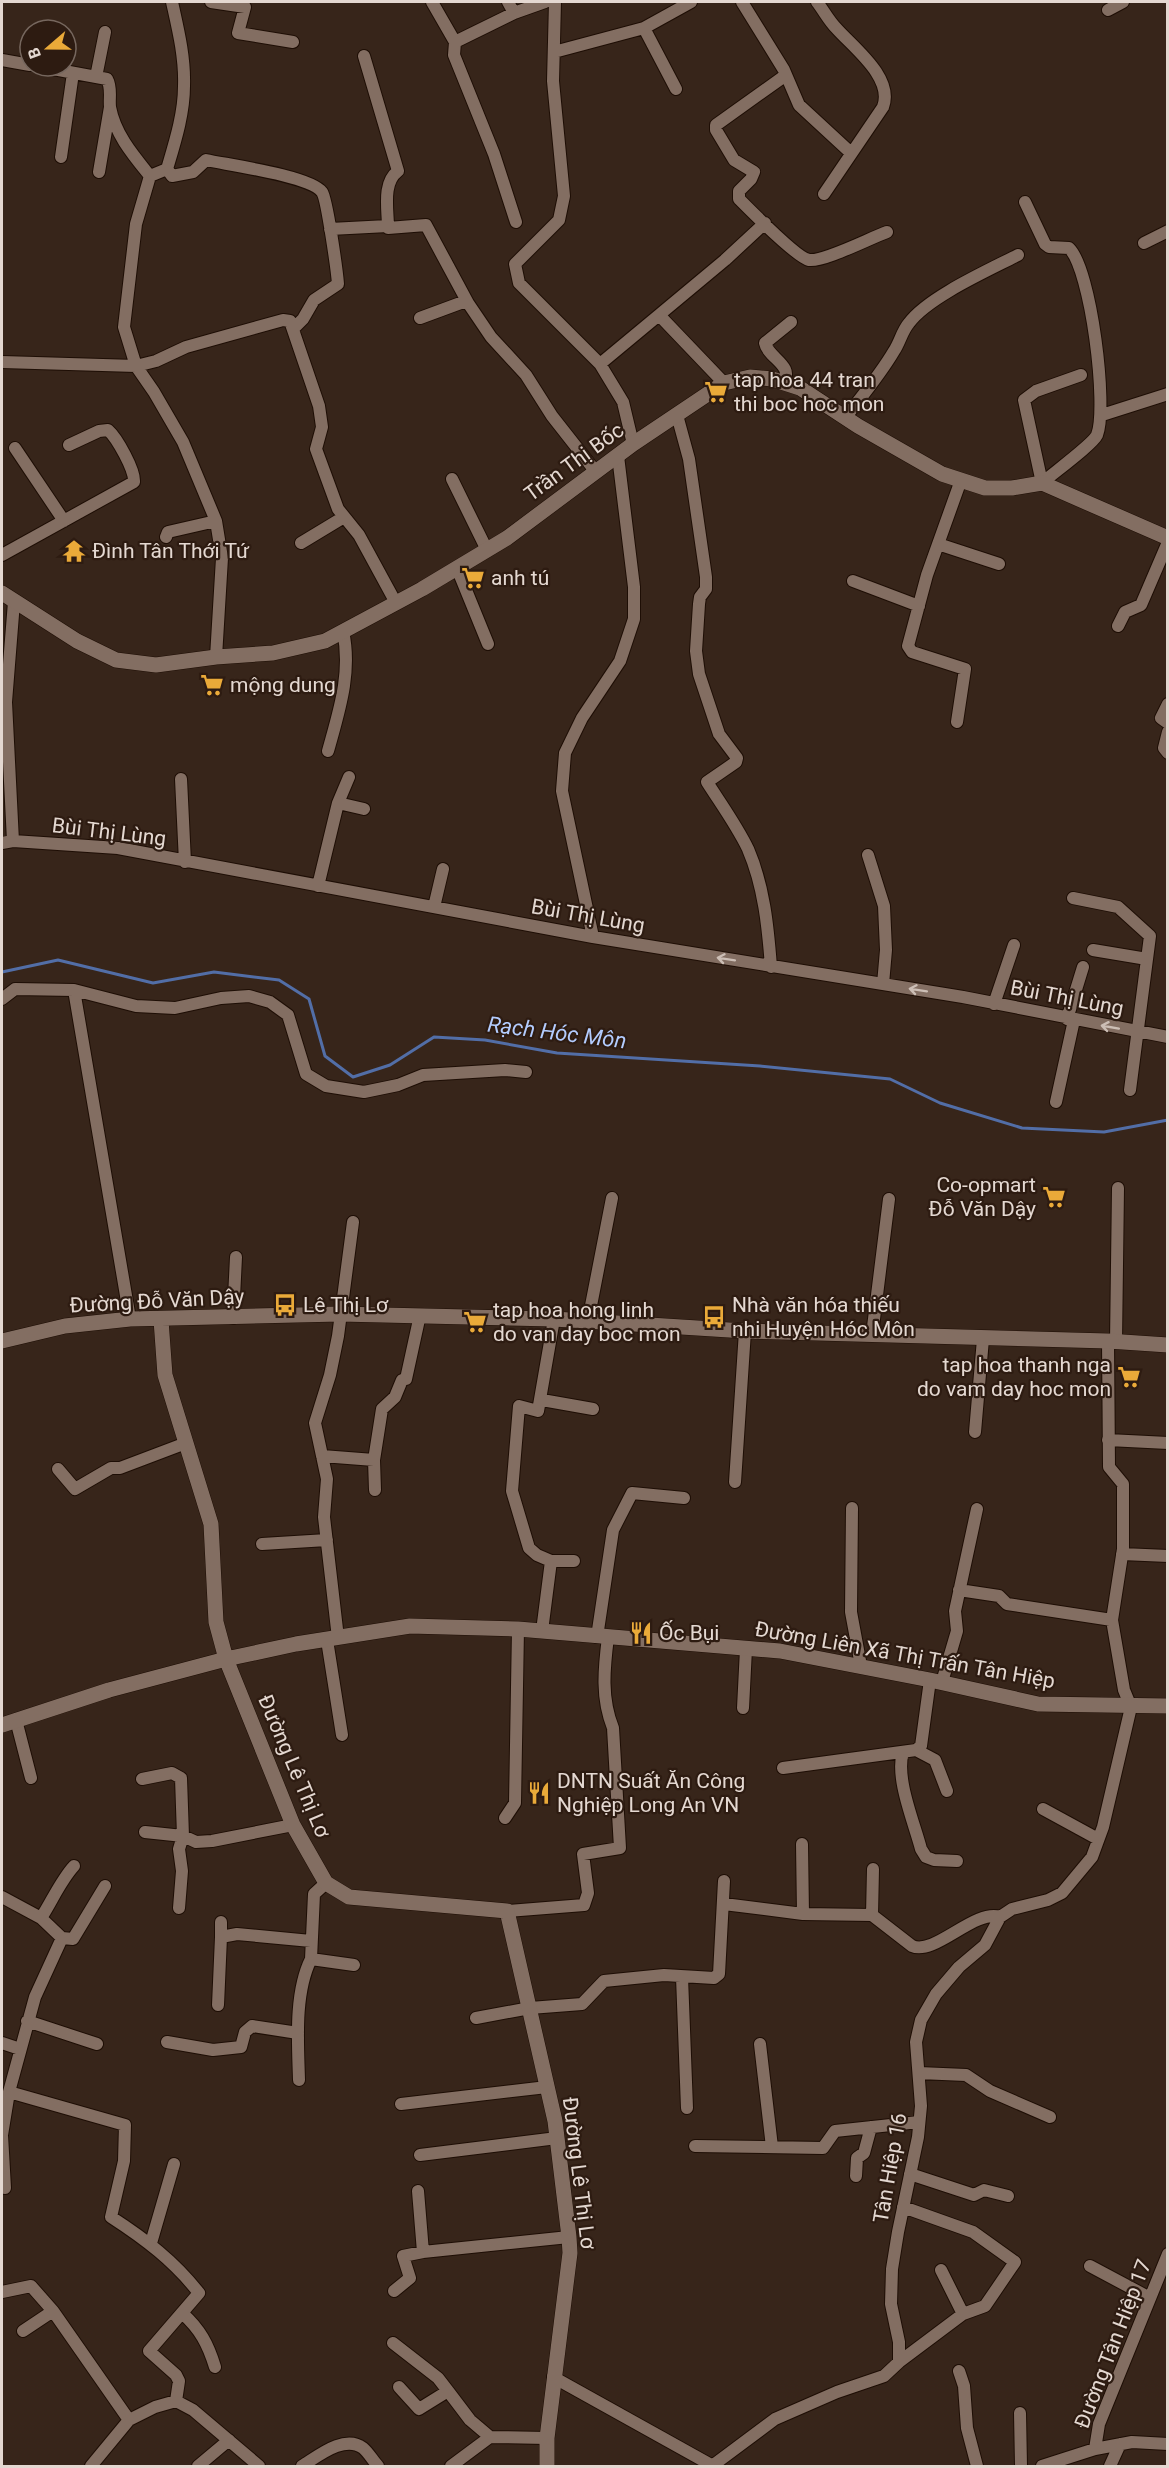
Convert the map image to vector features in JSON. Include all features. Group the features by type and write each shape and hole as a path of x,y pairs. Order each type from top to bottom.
{"street":[{"path":"167,169 176,139 184,86 182,48 172,2"},
{"path":"211,2 244,7 237,33 292,42"},
{"path":"432,2 455,42 454,55 494,154 516,222"},
{"path":"455,42 511,7 546,2"},
{"path":"555,2 553,81 564,196 559,220 515,264 515,271 519,283 600,363 623,402 633,444"},
{"path":"554,52 644,28 691,2"},
{"path":"742,2 786,75 799,105 851,153"},
{"path":"817,2 836,28 860,52 881,80 887,97 883,107 824,194"},
{"path":"1108,10 1123,2"},
{"path":"644,28 676,89"},
{"path":"96,77 105,32"},
{"path":"364,56 398,171 391,176 387,189 388,226"},
{"path":"2,60 18,63"},
{"path":"78,74 107,79 110,85 110,105 99,172"},
{"path":"786,75 716,125 716,130 734,160 754,172 754,175 739,191 738,197 804,258 809,260 833,254 887,232"},
{"path":"62,157 72,78"},
{"path":"110,105 118,132 150,176"},
{"path":"167,169 172,176 193,172 206,160 308,182 317,187 325,197 338,284 314,300 303,319 293,329"},
{"path":"150,176 167,169"},
{"path":"150,176 136,224 124,327 136,366 183,442 216,521 222,558 216,657"},
{"path":"1025,202 1045,244 1049,247 1069,249 1078,260 1092,310 1102,415 1096,437 1042,483"},
{"path":"600,363 725,260 765,223"},
{"path":"330,229 426,225 466,301 491,337 526,375 552,416 596,472"},
{"path":"1144,243 1167,231"},
{"path":"845,418 880,374 895,351 909,322 933,302 963,283 1018,255"},
{"path":"420,318 466,301"},
{"path":"659,315 724,383"},
{"path":"2,362 136,366 156,361 186,347 283,320 290,321 319,406 322,427 316,449 338,509 359,535 396,603"},
{"path":"783,382 787,371 768,351 765,343 791,322"},
{"path":"1042,483 1024,400 1036,391 1081,375"},
{"name":"Trần Thị Bốc","path":"8,598 77,641 116,660 156,665 216,657 273,653 325,641 396,603 507,538 633,444 724,383 750,377 783,382 800,388 845,418 942,474 985,488 1012,488 1042,483"},
{"path":"1102,415 1167,394"},
{"path":"677,415 689,459 706,577 705,589 700,598 696,651 699,674 719,734 737,758 736,762 707,782 748,849 764,905 771,966"},
{"path":"2,555 134,482 135,479 115,437 108,430 99,431 69,445"},
{"path":"15,448 64,521"},
{"path":"593,938 562,791 565,753 582,718 620,661 634,619 634,587 618,456"},
{"path":"452,479 487,550"},
{"path":"957,722 965,669 908,649 938,544 961,480"},
{"path":"1042,483 1167,540 1141,605 1125,612 1118,626"},
{"path":"301,543 344,517"},
{"path":"166,537 168,532 216,521"},
{"path":"938,544 999,564"},
{"path":"457,568 488,644"},
{"path":"853,581 919,606"},
{"path":"7,842 8,598"},
{"path":"328,751 345,691 348,652 344,631"},
{"path":"1167,704 1161,720 1167,723"},
{"path":"1167,732 1164,748 1167,753"},
{"path":"318,886 338,803 349,777"},
{"path":"181,779 185,862"},
{"path":"338,803 364,809"},
{"name":"Bùi Thị Lùng","path":"7,842 118,848 593,938 883,984 1167,1037"},
{"path":"868,855 884,906 886,950 883,984"},
{"path":"434,907 443,869"},
{"path":"1073,898 1118,906 1150,936 1130,1089"},
{"path":"994,1004 1014,945"},
{"path":"1093,950 1147,959"},
{"path":"1056,1102 1070,1019 1083,968"},
{"path":"2,999 15,990 74,990 136,1006 175,1008 220,998 249,996 270,1002 288,1015 306,1074 326,1086 364,1092 423,1075 504,1070 526,1072"},
{"path":"74,990 130,1319"},
{"path":"724,1904 803,1914 872,1915 912,1946 919,1948 980,1919 994,1915 1000,1917 1012,1909 1048,1900 1062,1893 1092,1857 1131,1707 1124,1690 1112,1620 1122,1554 1123,1484 1109,1467 1108,1440 1118,1188"},
{"path":"588,1321 612,1198"},
{"path":"872,1335 889,1199"},
{"path":"342,1735 332,1639 324,1517 327,1479 315,1423 330,1375 338,1336 353,1222"},
{"path":"233,1318 236,1257"},
{"name":"Đường Đỗ Văn Dậy","path":"2,1341 65,1326 130,1319 340,1314 554,1319 745,1331 1112,1341 1167,1345"},
{"path":"375,1490 374,1460 382,1409 395,1397 402,1380 406,1379 420,1315"},
{"path":"554,1319 542,1400 538,1411 519,1406 512,1491 522,1531 529,1548 537,1555 551,1561 574,1561"},
{"name":"Đường Lê Thị Lơ","path":"161,1320 165,1375 211,1524 216,1623 226,1659 293,1826 326,1882 349,1897 507,1911 557,2138 569,2237 570,2253 547,2438 547,2466"},
{"path":"735,1482 745,1331"},
{"path":"975,1432 983,1339"},
{"path":"542,1400 593,1409"},
{"path":"1108,1440 1167,1443"},
{"path":"58,1469 75,1489 111,1468 120,1468 186,1443"},
{"path":"322,1456 374,1460"},
{"path":"507,1911 584,1905 588,1893 583,1854 620,1848 613,1728 607,1713 603,1680 603,1637 613,1530 632,1493 684,1498"},
{"path":"852,1508 851,1612 861,1666"},
{"path":"783,1768 916,1750 921,1746 936,1681 957,1631 955,1611 977,1509"},
{"path":"262,1544 327,1539"},
{"path":"1122,1554 1167,1556"},
{"path":"542,1631 551,1561"},
{"path":"959,1590 999,1596 1007,1604 1112,1620"},
{"name":"Đường Liên Xã Thị Trấn Tân Hiệp","path":"9,1723 109,1690 226,1659 296,1644 410,1626 518,1629 780,1651 936,1681 1038,1704 1167,1706"},
{"path":"505,1818 515,1803 518,1629"},
{"path":"743,1708 746,1649"},
{"path":"9,1723 31,1778"},
{"path":"916,1750 935,1760 947,1791"},
{"path":"903,1752 900,1764 901,1773 921,1849 926,1857 934,1860 957,1861"},
{"path":"142,1779 172,1773 181,1778 183,1836 179,1849 182,1871 179,1908"},
{"path":"1043,1809 1098,1839"},
{"path":"146,1832 183,1836 196,1842 293,1826"},
{"path":"802,1844 803,1914"},
{"path":"41,1918 60,1890 65,1876 74,1866"},
{"path":"872,1915 873,1869"},
{"path":"476,2018 530,2008 582,2004 604,1980 664,1975 714,1978 719,1974 724,1881"},
{"path":"299,2080 298,2033 305,1971 311,1959 315,1894 326,1882"},
{"path":"2,1897 41,1918 62,1938 73,1939 105,1886"},
{"name":"Tân Hiệp 16","path":"899,2362 899,2342 891,2304 892,2269 919,2122 919,2073 916,2042 921,2020 936,1994 959,1967 985,1945 1000,1917"},
{"path":"218,2005 221,1922"},
{"path":"221,1937 237,1934 311,1941"},
{"path":"5,2188 2,2135 9,2092 34,1997 62,1938"},
{"path":"311,1959 354,1965"},
{"path":"682,1977 687,2108"},
{"path":"27,2021 97,2044"},
{"path":"167,2042 220,2050 242,2047 245,2032 252,2026 298,2033"},
{"path":"2,2043 20,2049"},
{"path":"760,2044 772,2147"},
{"path":"919,2073 966,2075 990,2091 1050,2117"},
{"path":"401,2104 547,2087"},
{"path":"9,2092 125,2125 124,2161 111,2217 151,2243 182,2272 199,2293 148,2351 176,2375 179,2381 176,2401"},
{"path":"695,2146 823,2148 835,2131 919,2122"},
{"path":"856,2176 857,2158 864,2153 871,2127"},
{"path":"420,2155 557,2138"},
{"path":"151,2243 174,2164"},
{"path":"910,2174 974,2195 984,2190 1008,2196"},
{"path":"418,2191 423,2252"},
{"path":"553,2377 712,2466 775,2419 837,2392 884,2376 963,2314 985,2306 1015,2262 973,2232 903,2207"},
{"path":"394,2291 410,2278 403,2256 569,2237"},
{"name":"Đường Tân Hiệp 17","path":"1095,2449 1099,2424 1167,2254"},
{"path":"1090,2266 1150,2298"},
{"path":"941,2270 963,2314"},
{"path":"2,2292 31,2286 53,2311 129,2420"},
{"path":"23,2331 53,2311"},
{"path":"182,2313 207,2341 215,2367"},
{"path":"393,2343 438,2379 470,2420 490,2437"},
{"path":"959,2371 964,2386 967,2428 976,2466"},
{"path":"399,2387 419,2409 448,2391"},
{"path":"91,2466 129,2420 155,2407 176,2401 193,2410 259,2466"},
{"path":"1020,2413 1021,2466"},
{"path":"451,2466 490,2437 547,2438"},
{"path":"198,2466 229,2440"},
{"path":"1042,2466 1095,2449 1120,2444 1132,2442 1167,2444"},
{"path":"302,2466 335,2446 353,2444 362,2448 378,2466"},
{"path":"1110,2466 1120,2444"}],"waterway":[{"name":"Rạch Hóc Môn","path":"2,972 58,960 153,983 214,972 279,980 309,999 325,1056 353,1077 390,1065 434,1037 485,1040 557,1053 760,1066 890,1079 940,1103 1022,1128 1104,1132 1168,1120"}],"place":[{"name":"tap hoa 44 tran thi boc hoc mon","path":"716,392"},
{"name":"Đình Tân Thới Tứ","path":"74,551"},
{"name":"anh tú","path":"473,578"},
{"name":"mộng dung","path":"212,685"},
{"name":"Co-opmart Đỗ Văn Dậy","path":"1054,1197"},
{"name":"Lê Thị Lơ","path":"285,1305"},
{"name":"Nhà văn hóa thiếu nhi Huyện Hóc Môn","path":"714,1317"},
{"name":"tap hoa hong linh do van day boc mon","path":"475,1322"},
{"name":"tap hoa thanh nga do vam day hoc mon","path":"1129,1377"},
{"name":"Ốc Bụi","path":"641,1633"},
{"name":"DNTN Suất Ăn Công Nghiệp Long An VN","path":"539,1793"}]}
